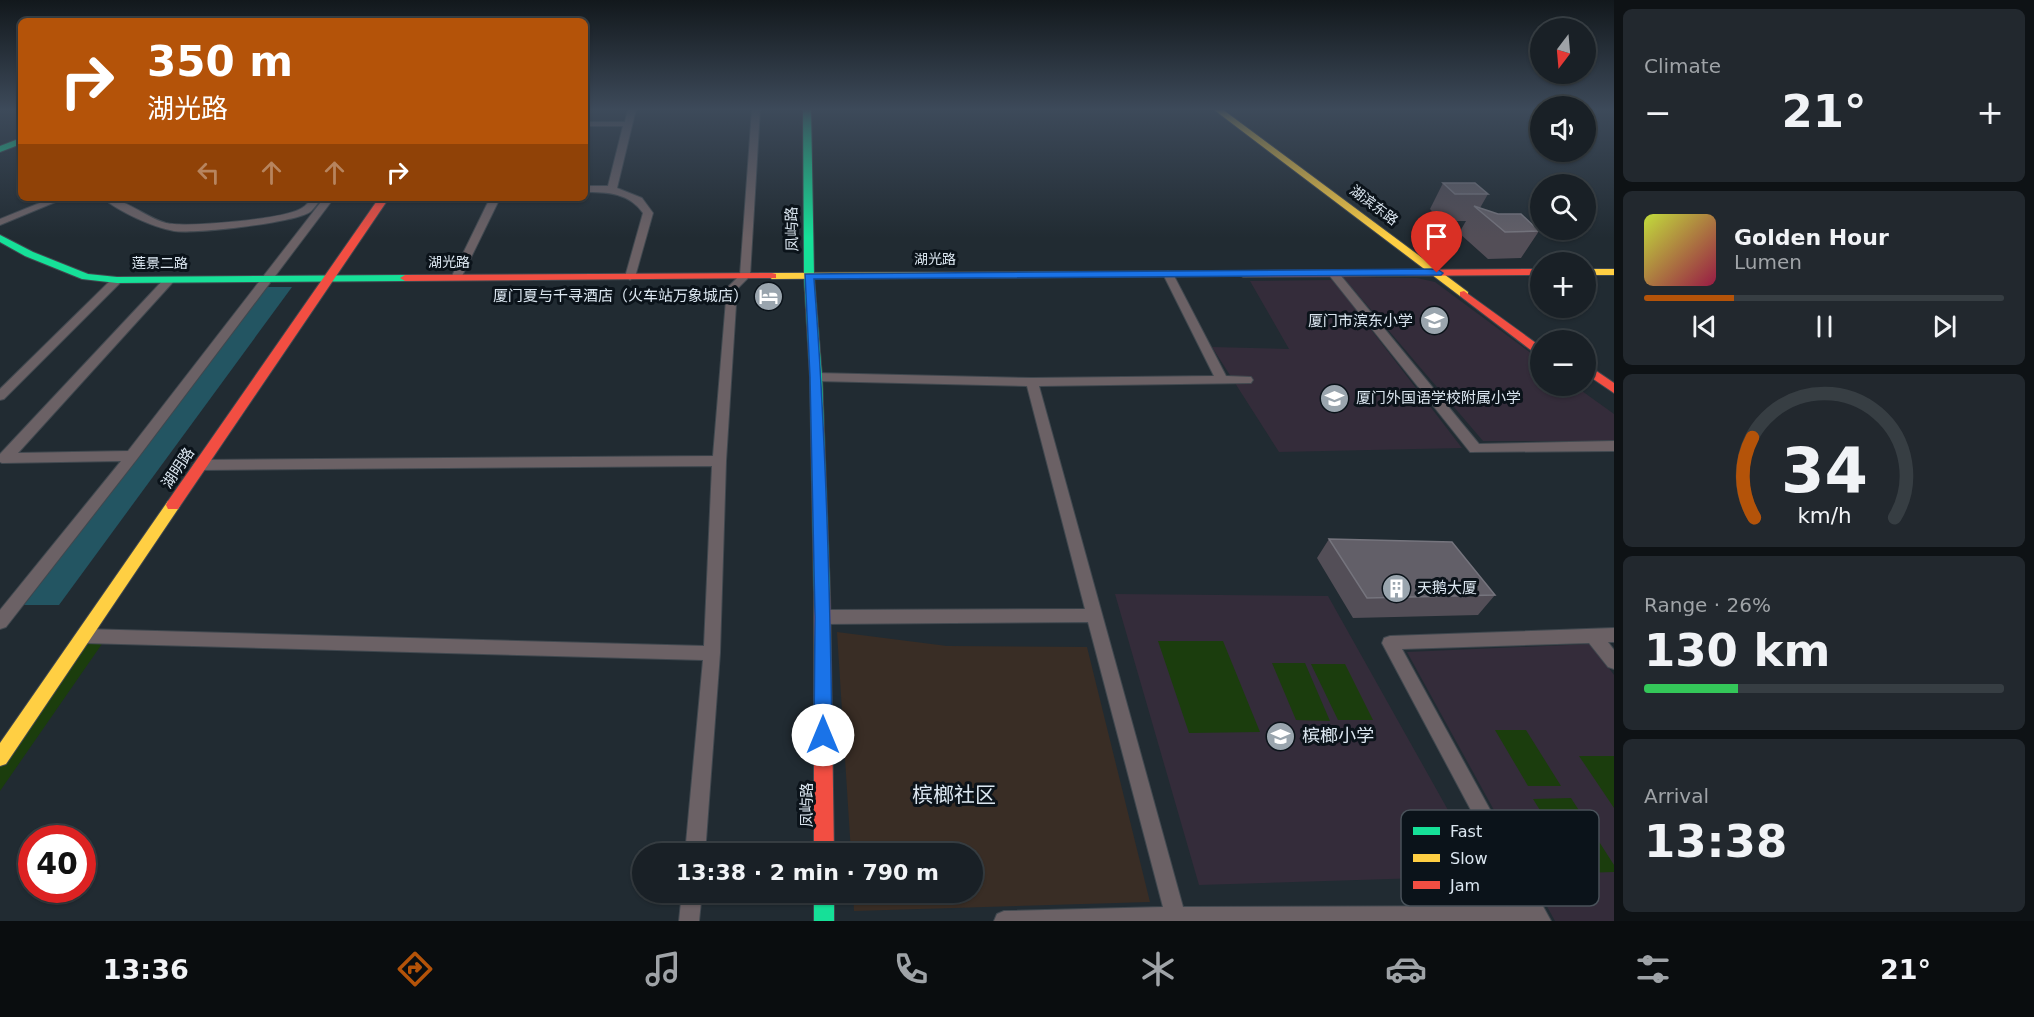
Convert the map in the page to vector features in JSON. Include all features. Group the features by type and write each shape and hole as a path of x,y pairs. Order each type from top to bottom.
{"street":[{"path":"612,189 622,152"},
{"path":"696,843 712,653 719,460 732,288 745,276 753,152"},
{"name":"凤屿路","path":"808,152 809,276 816,377 823,617 824,843"},
{"name":"湖滨东路","path":"1275,152 1530,343"},
{"name":"湖滨东路","path":"1289,152 1534,330"},
{"path":"588,189 612,189 639,200 648,213 630,277"},
{"path":"0,222 52,201"},
{"path":"114,201 162,226 177,229 294,215 306,210 314,201"},
{"path":"0,622 132,456 327,201"},
{"name":"湖明路","path":"0,758 325,279 374,201"},
{"name":"湖明路","path":"0,737 382,201"},
{"path":"456,278 494,201"},
{"name":"莲景二路","path":"0,238 29,254 86,277 117,280 325,279"},
{"name":"湖光路","path":"325,279 1530,272"},
{"path":"1596,272 1614,272"},
{"path":"1333,273 1475,449 1614,446"},
{"path":"1168,274 1222,380"},
{"path":"3,458 170,279"},
{"path":"0,396 117,280"},
{"path":"1596,376 1614,389"},
{"path":"816,377 1032,382 1247,380"},
{"path":"1032,382 1176,919"},
{"path":"1596,392 1614,405"},
{"path":"3,458 132,456"},
{"path":"200,465 719,460"},
{"path":"823,617 1093,615"},
{"path":"1593,635 1614,662"},
{"path":"1480,810 1390,643 1614,635"},
{"path":"84,636 712,653"},
{"path":"689,921 691,903"},
{"path":"824,903 824,921"},
{"path":"1004,921 1539,918"}],"shaded area":[{"name":"厦门市滨东小学","path":"1343,277 1417,278 1435,282 1530,353 1530,396 1589,396 1614,414 1614,441 1483,441"},
{"name":"厦门外国语学校附属小学","path":"1333,280 1462,448 1279,452 1212,347 1289,349 1250,281"},
{"name":"槟榔小学","path":"1115,594 1328,596 1448,810 1401,810 1401,879 1199,885"},
{"path":"837,632 947,646 1087,647 1150,902 854,911 854,903 983,903 983,843 850,843"},
{"path":"1591,644 1614,675 1614,921 1555,921 1547,906 1599,906 1599,810 1494,810 1407,652"}],"green space":[{"path":"84,641 104,641 0,791 0,762"},
{"path":"1158,641 1223,641 1260,732 1189,733"},
{"path":"1272,663 1305,663 1330,721 1296,720"},
{"path":"1311,664 1345,664 1373,720 1338,720"},
{"path":"1495,730 1526,730 1561,786 1528,786"},
{"path":"1579,756 1614,756 1614,808"},
{"path":"1571,798 1579,810 1540,810 1533,799"},
{"path":"1599,842 1614,865 1614,872 1599,872"}],"water":[{"path":"267,287 292,287 59,605 24,605"}],"building":[{"path":"1443,183 1475,183 1488,194 1455,194"},
{"path":"1474,206 1498,214 1521,214 1530,222 1530,231 1505,232"},
{"path":"1329,539 1452,542 1495,595 1367,598"}],"traffic: fast":[{"path":"808,152 809,276 816,377 822,593"},
{"path":"0,238 29,254 86,277 117,280 405,278"},
{"path":"824,903 824,921"}],"traffic: slow":[{"path":"1274,152 1464,294"},
{"path":"1596,272 1614,272"},
{"path":"772,276 1243,274"},
{"path":"0,758 173,505"}],"traffic: jam":[{"path":"173,505 382,201"},
{"path":"1243,274 1530,272"},
{"path":"405,278 772,276"},
{"path":"1464,294 1530,344"},
{"path":"1596,376 1614,389"},
{"path":"822,593 824,843"}],"place":[{"name":"厦门夏与千寻酒店（火车站万象城店）","path":"769,296"},
{"name":"厦门市滨东小学","path":"1434,321"},
{"name":"厦门外国语学校附属小学","path":"1335,398"},
{"name":"天鹅大厦","path":"1396,588"},
{"name":"槟榔小学","path":"1281,736"}],"district":[{"name":"槟榔社区","path":"954,795"}],"route":[{"path":"823,735 823,617 816,377 809,276 1437,273"}]}
